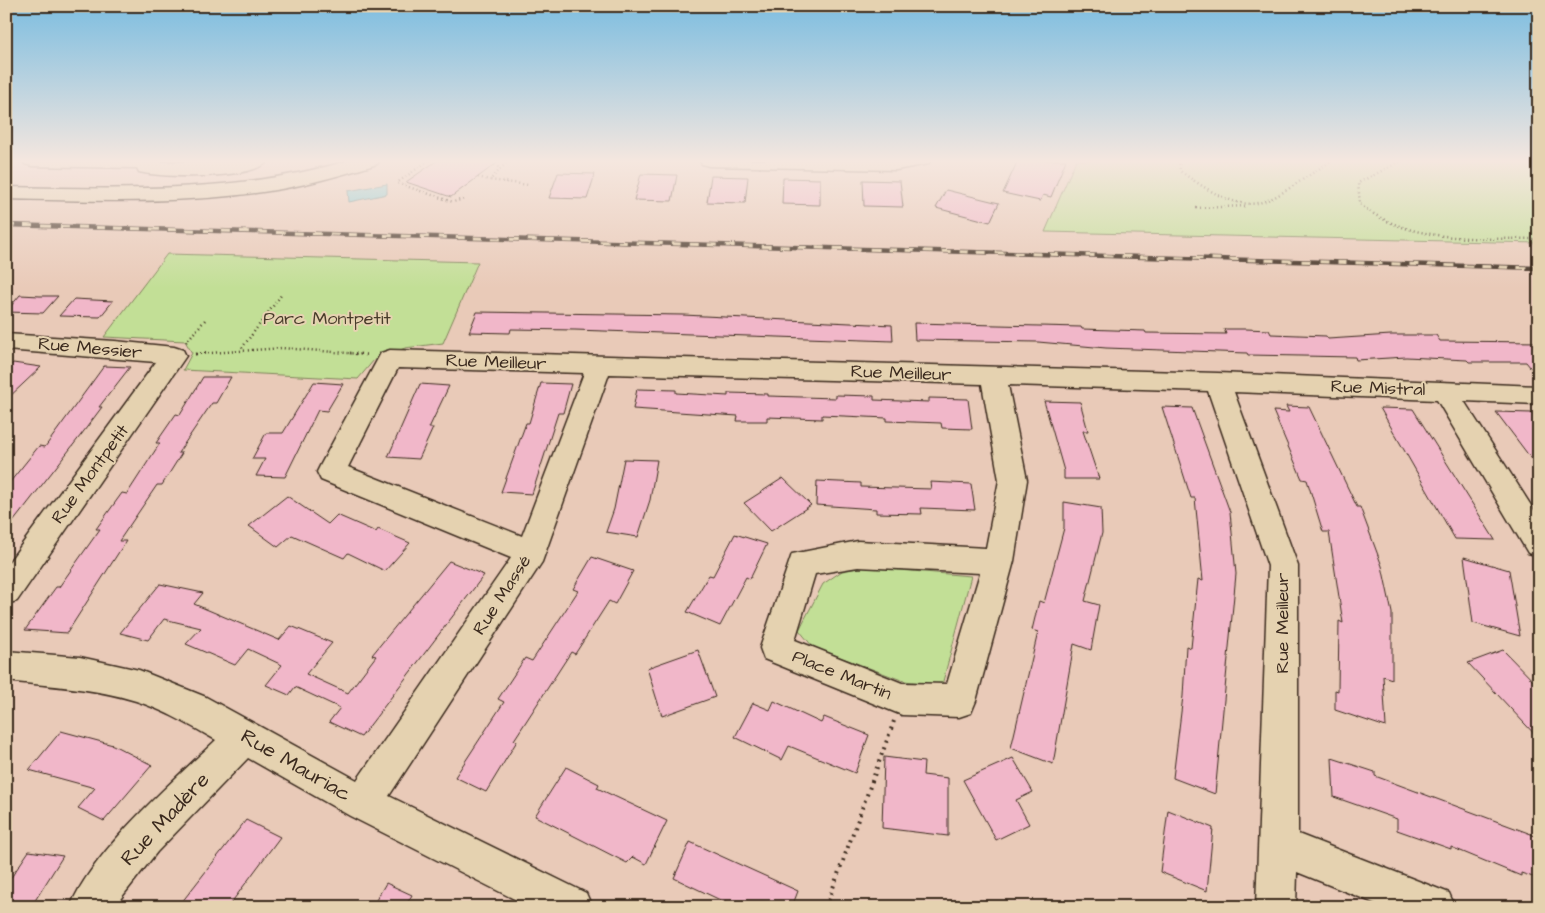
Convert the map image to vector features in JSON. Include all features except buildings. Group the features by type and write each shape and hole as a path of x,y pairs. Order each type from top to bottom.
{"street":[{"name":"Rue Messier","path":"6,342 115,349 174,356"},
{"name":"Rue Montpetit","path":"6,591 174,356"},
{"name":"Rue Meilleur","path":"390,359 1218,382 1283,566 1280,846 1276,907"},
{"path":"390,359 331,472 531,553"},
{"name":"Rue Massé","path":"363,803 531,553 599,366"},
{"name":"Place Martin","path":"993,376 1013,480 999,561 959,701 902,699 776,648 803,563 858,554 999,561"},
{"name":"Rue Mistral","path":"1218,382 1539,394"},
{"path":"1444,390 1539,544"},
{"name":"Rue Mauriac","path":"6,666 80,673 139,686 194,709 246,736 363,803 572,907"},
{"name":"Rue Madère","path":"90,907 103,887 158,819 246,736"},
{"path":"1280,846 1435,907"}],"path":[{"path":"1242,203 1249,206"},
{"path":"1196,208 1249,206 1266,203"},
{"path":"1360,203 1365,211 1412,230 1436,236 1539,239"},
{"path":"242,348 282,294"},
{"path":"174,356 205,320"},
{"path":"174,356 242,348 289,347 338,351 390,359"},
{"path":"826,907 902,699"}],"green space":[{"path":"1058,203 1539,203 1539,243 1045,232"},
{"name":"Parc Montpetit","path":"167,254 478,262 443,343 405,348 374,360 358,379 183,370 192,353 185,341 104,337"},
{"path":"864,567 971,576 942,685 904,681 813,647 799,630 823,584 842,571"}],"railway":[{"path":"6,225 1539,268"}]}
